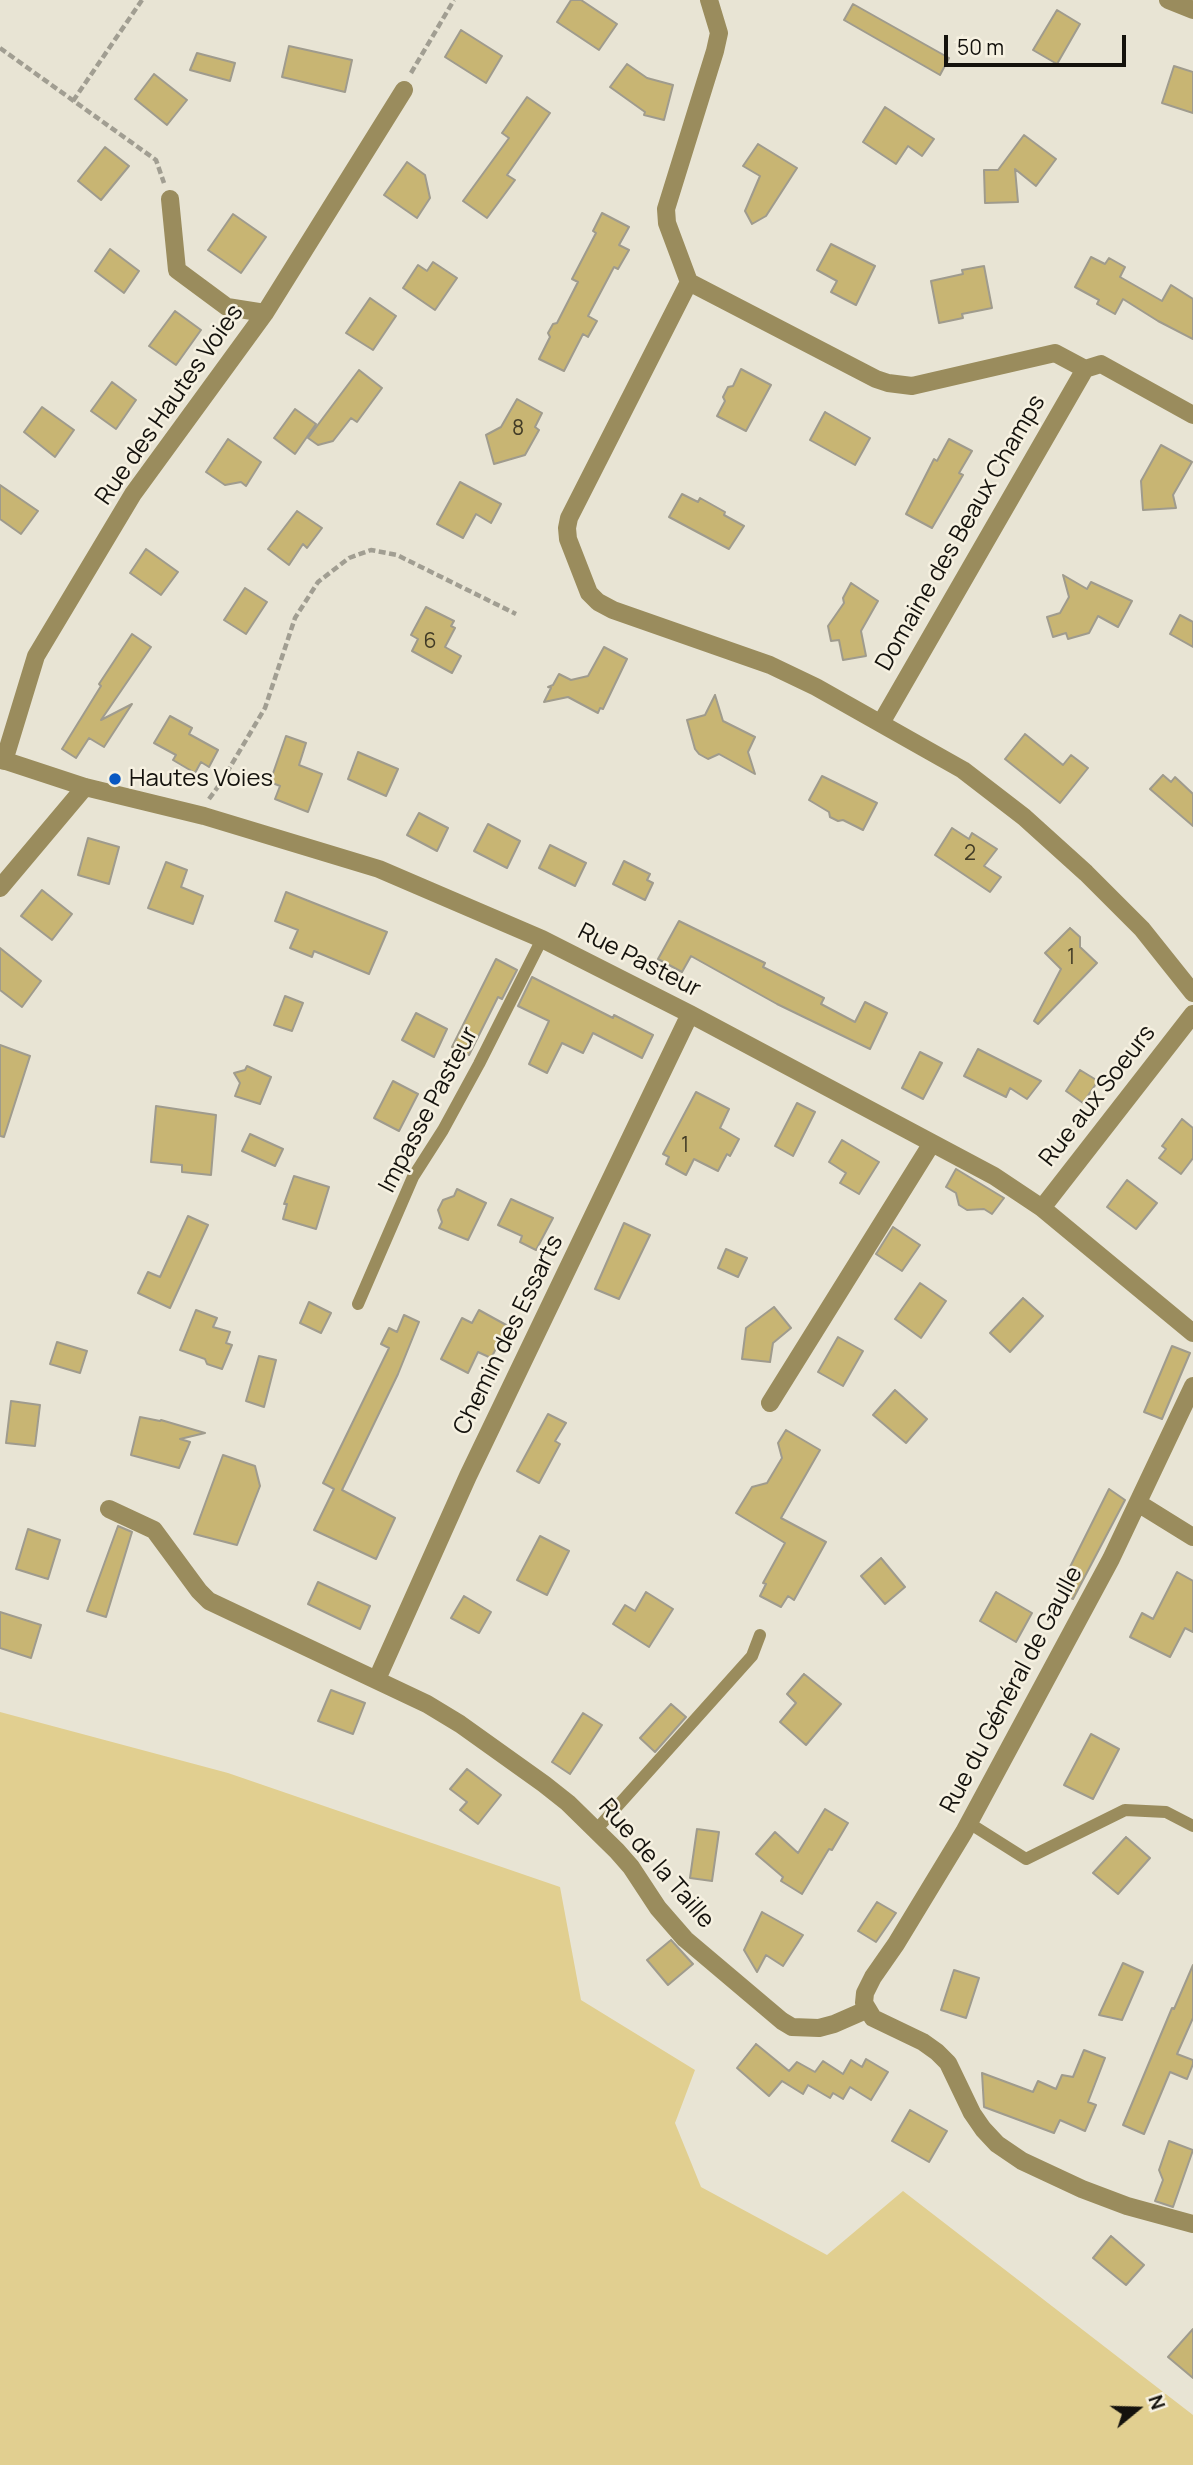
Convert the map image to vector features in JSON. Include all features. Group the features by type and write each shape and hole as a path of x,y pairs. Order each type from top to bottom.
{"street":[{"path":"709,0 719,33 666,209 667,223 689,282 569,518 569,539 583,581 598,602 613,610 770,665 963,770 1024,817 1086,873 1142,929 1193,993"},
{"path":"1168,0 1193,10"},
{"name":"Rue des Hautes Voies","path":"2,760 36,656 133,494 265,313 404,90"},
{"path":"170,199 177,270 227,307 265,313"},
{"name":"Domaine des Beaux Champs","path":"689,282 876,379 902,387 1055,353 1085,369"},
{"name":"Domaine des Beaux Champs","path":"881,723 1085,369 1101,364 1193,415"},
{"name":"Rue Pasteur","path":"2,760 85,787 204,817 379,869 542,939 690,1014 994,1176 1042,1208 1193,1333"},
{"path":"0,888 85,787"},
{"name":"Chemin des Essarts","path":"377,1679 468,1476 690,1014"},
{"name":"Rue aux Soeurs","path":"1042,1208 1193,1014"},
{"path":"770,1403 932,1143"},
{"name":"Rue du Général de Gaulle","path":"866,2010 865,1993 873,1977 969,1823 1111,1559 1193,1386"},
{"path":"1138,1503 1193,1537"},
{"name":"Rue de la Taille","path":"109,1509 154,1530 209,1601 427,1704 460,1724 568,1803 631,1867 658,1908 685,1939 771,2013 792,2026 819,2028 866,2010"},
{"path":"866,2010 873,2018 923,2042 937,2052 948,2063 972,2113 983,2129 1022,2161 1082,2189 1127,2206 1193,2224"}],"lane":[{"name":"Impasse Pasteur","path":"358,1304 413,1177 443,1130 479,1064 542,939"},
{"path":"596,1830 752,1656 760,1635"},
{"path":"969,1823 1026,1859 1125,1810 1166,1812 1193,1826"}],"path":[{"path":"73,101 142,0"},
{"path":"404,90 454,0"},
{"path":"0,48 156,160 170,199"},
{"path":"204,817 209,799 265,708 295,618 318,582 349,558 370,551 397,555 516,614"}],"shaded area":[{"path":"0,1712 228,1773 560,1887 581,2000 695,2070 675,2123 701,2187 827,2255 903,2191 1193,2415 1193,2465 0,2465"}],"building":[{"path":"571,0 581,0 617,24 599,50 557,22"},
{"path":"853,4 949,58 940,75 844,20"},
{"path":"1057,10 1080,24 1057,64 1033,50"},
{"path":"461,30 502,56 486,83 445,57"},
{"path":"289,46 352,60 345,92 282,77"},
{"path":"197,53 235,63 230,81 190,70"},
{"path":"627,64 647,78 673,85 664,120 644,115 645,112 610,87"},
{"path":"1174,66 1193,72 1193,113 1162,103"},
{"path":"154,74 187,100 167,125 135,99"},
{"path":"527,97 550,113 507,175 515,180 487,218 463,201 509,138 502,133"},
{"path":"885,107 934,139 922,156 908,146 896,164 863,142"},
{"path":"1024,135 1056,159 1036,186 1015,169 1018,202 985,203 984,170 998,170"},
{"path":"758,144 797,168 766,216 752,224 745,211 760,176 743,166"},
{"path":"105,147 129,166 101,200 78,181"},
{"path":"407,162 425,175 430,198 417,218 384,195"},
{"path":"602,213 629,227 619,245 629,250 618,269 614,267 588,316 597,321 588,337 583,334 564,371 539,359 550,337 548,333 553,324 557,323 578,282 572,279 596,233 593,231"},
{"path":"233,214 266,237 241,273 208,250"},
{"path":"831,244 875,266 856,305 831,292 837,281 817,270"},
{"path":"110,249 139,271 124,293 95,271"},
{"path":"1091,257 1105,264 1109,258 1125,267 1120,277 1162,301 1171,285 1193,299 1193,339 1123,299 1115,314 1097,304 1099,300 1075,287"},
{"path":"433,262 457,278 435,310 403,288 418,265 427,271"},
{"path":"984,266 992,308 962,314 963,318 939,323 931,281 963,274 962,270"},
{"path":"370,298 396,316 373,350 346,333"},
{"path":"175,311 201,330 176,365 149,346"},
{"path":"741,369 771,385 746,431 717,416 725,401 723,397 728,387 733,386"},
{"path":"359,370 382,388 357,422 351,418 333,441 318,445 308,438"},
{"path":"112,382 136,400 116,429 91,411"},
{"path":"517,399 542,413 535,427 539,430 525,455 494,464 486,435 501,427"},
{"path":"42,407 74,430 55,457 24,432"},
{"path":"295,409 316,424 295,454 274,438"},
{"path":"825,412 870,438 855,465 810,440"},
{"path":"228,439 261,462 246,486 241,482 225,485 206,472"},
{"path":"949,439 972,451 959,473 963,475 932,528 906,514 934,459 937,461"},
{"path":"1161,445 1192,462 1173,495 1176,508 1143,510 1141,481"},
{"path":"460,482 501,504 491,523 476,514 463,538 437,524"},
{"path":"0,485 38,511 21,534 0,519"},
{"path":"682,494 698,502 700,498 744,526 729,549 669,517"},
{"path":"297,511 322,528 307,548 303,544 289,565 268,549"},
{"path":"146,549 178,572 161,595 130,573"},
{"path":"1063,575 1087,589 1091,582 1132,601 1118,627 1098,616 1089,633 1068,639 1066,633 1053,637 1047,617 1060,613 1069,597"},
{"path":"851,583 878,601 861,631 866,656 843,660 839,640 831,641 828,626 844,603 843,598"},
{"path":"245,588 267,602 246,634 224,620"},
{"path":"426,607 454,621 451,626 455,628 445,647 461,656 452,673 412,651 418,639 411,635"},
{"path":"1180,615 1193,622 1193,647 1170,634"},
{"path":"132,634 151,647 101,720 132,704 104,747 89,738 76,758 62,749 101,686 99,684"},
{"path":"604,647 627,659 603,709 600,708 598,713 568,697 544,702 551,688 548,687 553,685 559,674 571,680 588,676"},
{"path":"715,695 723,721 755,737 748,752 755,774 719,754 708,759 695,749 687,720 705,715"},
{"path":"170,716 192,728 189,734 218,750 209,767 201,762 195,773 173,760 176,755 154,743"},
{"path":"1025,734 1063,765 1071,755 1088,768 1060,803 1005,759"},
{"path":"286,736 306,743 299,765 322,774 308,812 275,799 280,786 270,782"},
{"path":"358,752 398,769 386,796 348,779"},
{"path":"1163,775 1171,782 1175,777 1193,794 1193,826 1150,789"},
{"path":"822,776 877,803 863,830 830,817 829,812 809,800"},
{"path":"419,813 448,828 437,851 407,835"},
{"path":"488,824 520,841 507,868 474,851"},
{"path":"952,828 969,839 972,833 997,849 984,866 1001,877 990,892 935,855"},
{"path":"88,838 119,847 109,884 78,875"},
{"path":"550,845 586,863 575,886 539,868"},
{"path":"624,861 650,874 647,880 653,883 645,900 613,884"},
{"path":"166,862 187,870 181,887 203,896 193,924 148,908"},
{"path":"42,890 72,914 52,940 21,916"},
{"path":"286,892 387,932 369,974 314,951 312,957 290,948 298,930 275,921"},
{"path":"679,921 765,963 763,967 824,998 821,1004 855,1022 865,1002 887,1013 870,1049 777,1004 691,956 682,972 658,959"},
{"path":"1070,928 1080,937 1080,947 1097,963 1038,1024 1034,1021 1061,969 1045,953"},
{"path":"0,948 41,981 22,1007 0,990"},
{"path":"496,959 517,970 502,999 498,997 469,1055 452,1047"},
{"path":"532,977 653,1035 642,1058 593,1033 583,1053 562,1043 547,1073 529,1064 549,1021 518,1006"},
{"path":"285,996 303,1003 292,1031 274,1025"},
{"path":"416,1013 447,1029 434,1057 402,1040"},
{"path":"0,1045 30,1056 4,1137 0,1136"},
{"path":"978,1049 1041,1081 1027,1099 1010,1088 1006,1097 964,1076"},
{"path":"920,1052 942,1063 923,1099 902,1088"},
{"path":"247,1066 271,1077 260,1104 235,1096 240,1083 234,1073 245,1070"},
{"path":"1080,1070 1098,1081 1083,1103 1066,1091"},
{"path":"393,1081 418,1094 399,1131 374,1118"},
{"path":"696,1092 729,1109 720,1128 739,1139 718,1171 694,1159 686,1175 666,1164 669,1157 663,1154"},
{"path":"797,1103 815,1112 793,1156 775,1146"},
{"path":"156,1106 216,1115 211,1175 182,1172 182,1165 151,1162"},
{"path":"1182,1119 1193,1128 1193,1158 1181,1174 1159,1158 1166,1149 1162,1146"},
{"path":"250,1134 283,1149 275,1166 242,1151"},
{"path":"842,1140 879,1162 859,1194 840,1183 846,1173 829,1162"},
{"path":"956,1169 1004,1198 992,1214 984,1209 967,1210 959,1205 956,1193 946,1187"},
{"path":"294,1176 329,1187 316,1229 283,1219 287,1204 284,1204"},
{"path":"1127,1180 1157,1203 1136,1229 1107,1207"},
{"path":"457,1189 486,1203 468,1240 439,1228 442,1222 438,1210 443,1200 454,1196"},
{"path":"511,1199 553,1218 536,1250 520,1242 522,1236 498,1225"},
{"path":"188,1216 208,1225 170,1308 138,1293 148,1272 160,1277"},
{"path":"624,1223 650,1235 619,1299 595,1289"},
{"path":"893,1227 920,1245 902,1271 876,1254"},
{"path":"726,1249 747,1258 738,1277 718,1268"},
{"path":"920,1283 946,1301 921,1338 895,1319"},
{"path":"1023,1298 1043,1316 1010,1352 990,1333"},
{"path":"309,1302 331,1313 321,1333 300,1323"},
{"path":"774,1307 791,1328 773,1343 770,1362 742,1359 746,1328"},
{"path":"196,1310 217,1318 213,1327 230,1332 226,1343 232,1345 222,1369 207,1364 205,1359 180,1350"},
{"path":"479,1310 508,1326 491,1358 478,1352 468,1373 441,1359 462,1318 472,1323"},
{"path":"404,1315 419,1322 398,1374 342,1490 395,1518 376,1559 314,1530 334,1489 323,1483 389,1348 381,1344 389,1328 397,1332"},
{"path":"838,1337 863,1351 843,1386 818,1372"},
{"path":"57,1342 87,1351 80,1373 50,1364"},
{"path":"1172,1346 1190,1353 1162,1419 1144,1412"},
{"path":"259,1356 276,1360 264,1407 246,1401"},
{"path":"895,1390 927,1419 906,1443 873,1415"},
{"path":"11,1401 40,1405 35,1446 6,1443"},
{"path":"548,1414 566,1423 555,1441 560,1444 539,1483 517,1471"},
{"path":"140,1417 161,1420 205,1433 180,1439 190,1442 179,1468 131,1455"},
{"path":"786,1430 820,1450 781,1518 826,1542 794,1600 788,1596 781,1607 760,1596 766,1584 763,1583 785,1543 736,1513 752,1487 767,1483 782,1458 778,1443"},
{"path":"223,1455 255,1466 260,1486 237,1545 194,1534"},
{"path":"1109,1489 1125,1500 1073,1599 1058,1591"},
{"path":"118,1526 132,1532 106,1617 87,1611"},
{"path":"28,1529 60,1540 48,1579 16,1569"},
{"path":"540,1536 569,1551 547,1595 517,1580"},
{"path":"881,1558 905,1587 885,1604 861,1576"},
{"path":"1177,1572 1193,1581 1193,1632 1185,1628 1170,1657 1130,1637 1142,1613 1153,1619"},
{"path":"318,1582 370,1606 360,1629 308,1604"},
{"path":"646,1592 673,1609 649,1647 613,1624 625,1605 635,1611"},
{"path":"996,1592 1032,1613 1016,1642 980,1621"},
{"path":"464,1596 491,1612 479,1633 451,1618"},
{"path":"0,1612 41,1625 31,1658 0,1648"},
{"path":"804,1674 841,1704 806,1745 780,1722 796,1703 787,1694"},
{"path":"331,1690 365,1703 353,1734 318,1721"},
{"path":"671,1704 686,1717 655,1752 640,1738"},
{"path":"583,1713 602,1725 570,1774 552,1762"},
{"path":"1091,1734 1119,1749 1093,1799 1064,1785"},
{"path":"467,1769 501,1795 478,1824 460,1810 467,1802 450,1789"},
{"path":"825,1809 848,1823 802,1894 781,1881 783,1877 756,1854 775,1832 798,1853"},
{"path":"697,1829 719,1832 712,1881 690,1878"},
{"path":"1126,1837 1150,1858 1118,1894 1093,1873"},
{"path":"877,1902 896,1913 876,1942 858,1931"},
{"path":"762,1912 803,1935 783,1966 766,1955 757,1972 744,1950"},
{"path":"671,1940 693,1964 668,1985 647,1960"},
{"path":"1123,1963 1143,1972 1122,2020 1099,2015"},
{"path":"1193,1965 1193,2018 1177,2054 1193,2060 1193,2064 1187,2079 1170,2072 1144,2134 1123,2125"},
{"path":"954,1970 979,1978 966,2018 941,2010"},
{"path":"756,2044 789,2071 797,2062 815,2072 823,2061 843,2074 851,2060 862,2067 866,2059 888,2072 871,2100 850,2087 843,2099 833,2093 830,2098 808,2085 803,2094 782,2081 769,2096 737,2068"},
{"path":"1084,2050 1105,2058 1088,2102 1096,2105 1085,2131 1060,2120 1054,2133 984,2107 982,2073 1033,2092 1038,2081 1056,2089 1062,2075 1073,2077"},
{"path":"910,2110 947,2131 929,2162 892,2141"},
{"path":"1169,2141 1193,2150 1173,2207 1155,2201 1163,2180 1159,2170"},
{"path":"1111,2236 1144,2265 1126,2285 1093,2258"},
{"path":"1193,2329 1193,2378 1168,2357"}],"place":[{"name":"Hautes Voies","path":"115,779"}]}
